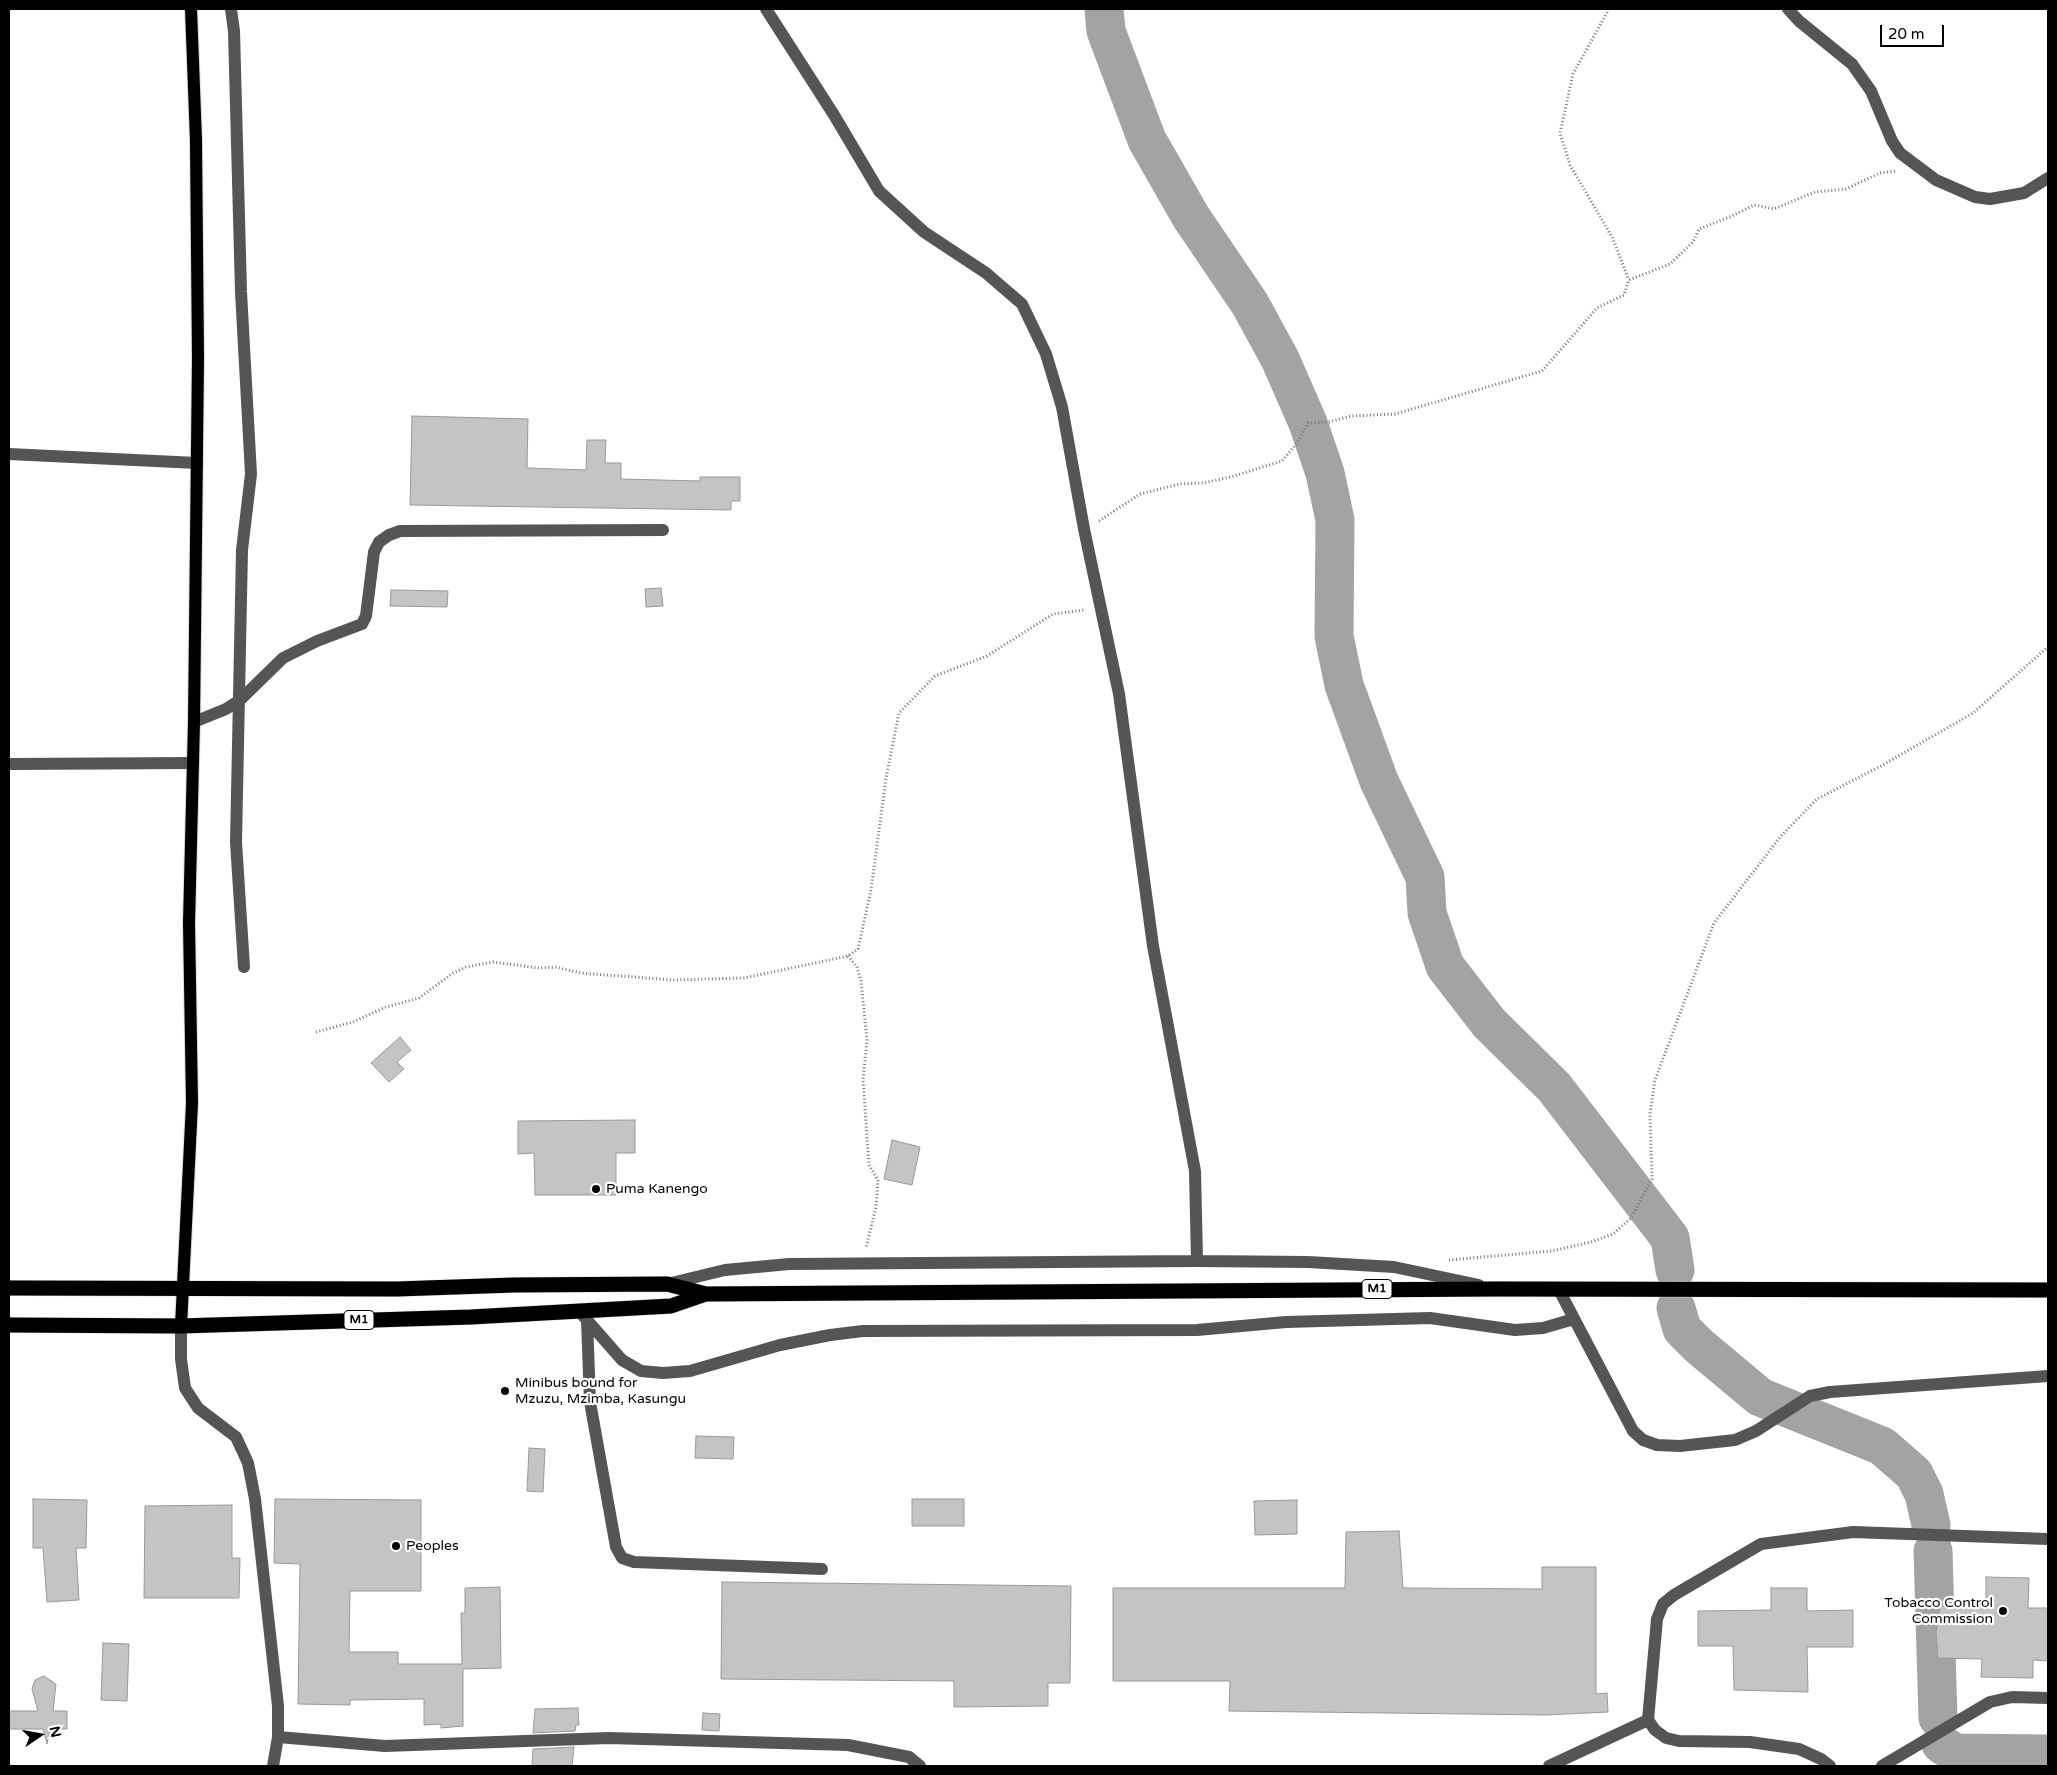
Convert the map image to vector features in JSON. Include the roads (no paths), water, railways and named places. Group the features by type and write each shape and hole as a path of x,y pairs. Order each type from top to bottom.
{"highway":[{"name":"M1","path":"9,1288 388,1290 514,1285 667,1284 706,1294 1496,1288 2048,1290"},
{"name":"M1","path":"9,1325 180,1326 583,1316 671,1306 706,1294"}],"main road":[{"path":"180,1326 192,1103 189,923 194,722 197,463 196,141 191,9"}],"street":[{"path":"231,9 234,31 242,302 252,474 242,550 236,842 244,967"},
{"path":"766,9 834,115 879,191 924,232 986,273 1022,304 1046,354 1062,407 1084,529 1119,694 1153,946 1190,1136 1195,1172 1197,1261"},
{"path":"1788,9 1799,21 1852,64 1862,77 1878,106 1892,141 1913,164 1936,180 1975,197 1990,199 2024,193 2048,178"},
{"path":"9,454 197,463"},
{"path":"194,722 226,709 240,700 283,658 317,641 362,624 366,616 374,552 379,542 390,535 400,532 664,530"},
{"path":"9,764 193,763"},
{"path":"667,1284 725,1270 789,1264 1197,1261 1308,1262 1394,1268 1496,1288"},
{"path":"1558,1288 1633,1431 1643,1440 1657,1445 1680,1446 1735,1440 1756,1431 1810,1396 1830,1392 2048,1376"},
{"path":"583,1316 622,1360 641,1371 663,1373 690,1371 780,1346 830,1335 863,1331 1197,1330 1286,1322 1430,1318 1515,1330 1543,1328 1574,1319"},
{"path":"583,1316 590,1402 616,1547 622,1558 634,1562 822,1570"},
{"path":"180,1326 181,1359 185,1388 198,1408 236,1437 248,1463 255,1499 278,1706 278,1737 273,1766"},
{"path":"1830,1766 1821,1759 1798,1749 1775,1744 1679,1741 1666,1738 1655,1730 1648,1720 1657,1619 1663,1604 1674,1595 1761,1544 1852,1532 2048,1539"},
{"path":"1882,1766 1990,1702 2012,1697 2048,1698"},
{"path":"1550,1766 1648,1720"},
{"path":"278,1737 384,1746 609,1738 848,1745 909,1757 920,1766"}],"waterway":[{"path":"1104,9 1106,31 1147,140 1191,217 1250,304 1280,359 1308,423 1325,473 1335,520 1334,636 1344,685 1379,781 1425,877 1427,913 1445,966 1489,1023 1554,1087 1670,1238 1675,1270"},
{"path":"1676,1308 1682,1329 1699,1346 1760,1397 1882,1446 1914,1474 1924,1494 1931,1525"},
{"path":"1933,1551 1938,1718"},
{"path":"1941,1744 1955,1753 2048,1754"}],"place":[{"name":"Puma Kanengo","path":"596,1189"},
{"name":"Minibus bound for Mzuzu, Mzimba, Kasungu","path":"505,1391"},
{"name":"Peoples","path":"396,1546"},
{"name":"Tobacco Control Commission","path":"2003,1611"}]}
